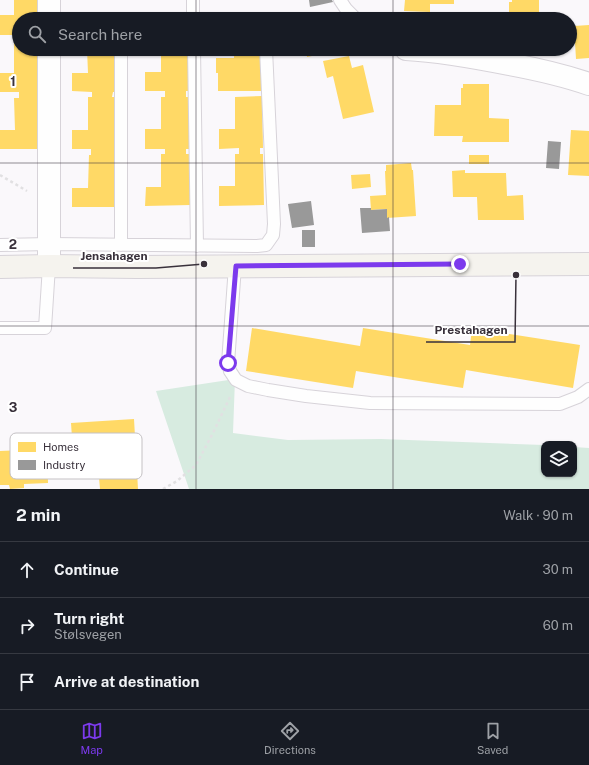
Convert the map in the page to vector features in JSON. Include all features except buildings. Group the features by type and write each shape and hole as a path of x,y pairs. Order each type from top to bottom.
{"street":[{"path":"49,0 49,12"},
{"path":"49,56 49,266"},
{"path":"470,56 520,66 589,84"},
{"path":"0,267 49,266 137,268 589,264"}],"lane":[{"path":"193,0 193,12"},
{"path":"340,0 349,12"},
{"path":"121,56 121,245"},
{"path":"194,56 197,246"},
{"path":"0,245 266,245 273,235 274,224 266,56"},
{"path":"0,328 45,328 49,266"},
{"path":"236,266 228,363 230,371 236,380 248,386 306,396 370,403 560,404 578,397 589,389"}],"path":[{"path":"163,489 177,481 196,465 213,434 236,380"}],"green space":[{"path":"235,379 233,433 288,440 381,439 541,445 541,477 577,477 577,447 589,448 589,489 189,489 156,391"}],"place":[{"name":"Jensahagen","path":"204,264"},
{"name":"Prestahagen","path":"516,275"}],"route":[{"path":"228,363 236,266 460,264"}]}
